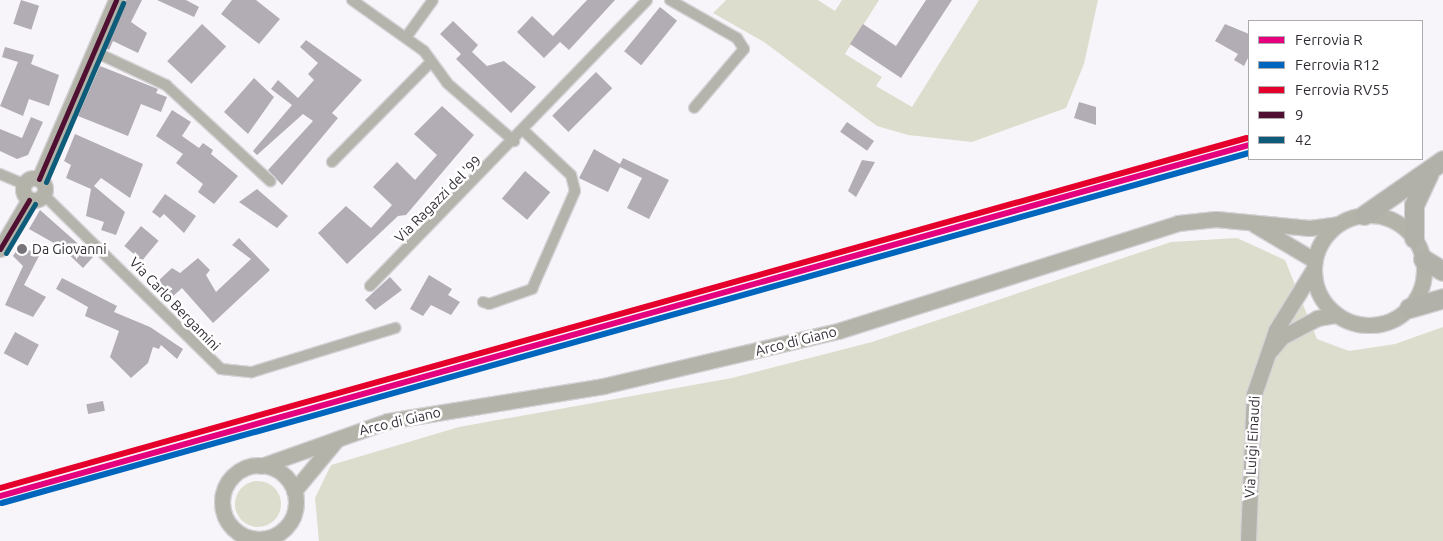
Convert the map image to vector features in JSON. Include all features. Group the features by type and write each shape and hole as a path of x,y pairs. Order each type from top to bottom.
{"highway":[{"path":"1364,215 1436,166"},
{"path":"1414,238 1414,206 1436,166"},
{"path":"1423,259 1443,271"},
{"path":"1409,308 1443,298"}],"main road":[{"path":"0,249 36,198 39,179 116,0"},
{"path":"36,198 24,184 39,179"},
{"path":"1364,215 1392,221 1414,238 1423,259 1419,293 1409,308 1374,325 1337,315 1323,301 1314,265 1322,240 1338,224 1364,215"},
{"name":"Arco di Giano","path":"261,466 388,421 603,386 838,331 1178,223 1216,219 1310,228 1338,224"},
{"name":"Arco di Giano","path":"1249,222 1314,265"},
{"name":"Via Luigi Einaudi","path":"1248,541 1250,427 1254,394 1276,330 1314,265"},
{"name":"Via Luigi Einaudi","path":"1266,355 1290,332 1317,318 1337,315"},
{"path":"294,491 337,439"},
{"path":"292,541 294,513 294,491 285,476 261,466 245,469 232,478 223,500 225,517 235,530 259,540 284,530 294,513"}],"street":[{"path":"352,0 407,36 447,83 514,141"},
{"path":"407,36 433,0"},
{"name":"Via Ragazzi del '99","path":"370,286 524,131 647,0"},
{"path":"670,0 737,38 744,49 694,108"},
{"path":"93,51 166,85 270,181"},
{"path":"332,162 431,62"},
{"path":"483,302 489,304 532,289 575,191 571,175 524,131"},
{"path":"0,174 24,184"},
{"name":"Via Carlo Bergamini","path":"36,198 221,369 252,372 395,328"}],"green space":[{"path":"726,0 818,0 835,11 842,0 879,0 845,54 882,77 876,86 912,107 979,0 1098,0 1084,64 1066,108 972,142 908,135 877,126 764,42 713,13"},
{"path":"1237,238 1285,260 1317,339 1349,351 1395,344 1443,327 1443,541 319,541 315,498 331,465 459,427 732,378 872,342 1171,242"},
{"path":"253,481 263,481 277,491 281,504 277,517 271,523 263,527 253,527 239,517 235,509 235,499 245,485"}],"building":[{"path":"21,0 39,6 31,30 13,24"},
{"path":"126,0 142,0 131,22 147,33 138,53 113,41 109,50 106,48"},
{"path":"157,0 186,0 199,7 194,17"},
{"path":"232,0 256,0 280,19 259,44 221,14"},
{"path":"587,0 615,0 569,50 560,42 544,58 517,32 532,16 553,36"},
{"path":"926,0 952,0 901,78 850,44 863,24 896,46"},
{"path":"660,7 677,21 641,65 624,51"},
{"path":"453,21 478,45 472,52 487,66 504,61 536,87 511,113 456,59 461,54 440,34"},
{"path":"202,24 226,47 191,84 167,61"},
{"path":"1225,24 1248,34 1248,58 1244,66 1234,60 1238,54 1215,41"},
{"path":"306,40 362,80 332,113 338,118 282,185 268,170 313,121 303,114 257,155 253,151 292,105 271,89 278,80 298,98 314,80 308,74 318,63 300,47"},
{"path":"5,47 34,55 31,64 59,75 49,106 29,99 23,116 0,106 18,62 2,57"},
{"path":"100,66 158,89 156,93 167,97 161,112 141,104 128,136 78,116"},
{"path":"596,72 612,88 568,132 552,116"},
{"path":"254,78 274,97 248,134 224,112"},
{"path":"1079,102 1096,107 1096,125 1074,118"},
{"path":"442,106 474,135 406,215 398,216 347,264 318,233 346,206 371,228 392,205 373,187 397,162 415,180 437,155 414,134"},
{"path":"172,110 191,122 182,136 199,148 203,143 213,150 211,154 238,176 214,204 198,192 203,184 176,163 183,154 156,136"},
{"path":"31,117 43,122 28,155 17,159 0,151 0,129 22,138"},
{"path":"847,122 874,141 867,151 840,132"},
{"path":"75,134 143,164 130,198 101,178 94,186 125,212 116,235 101,230 104,222 86,216 91,189 66,178 71,165 64,161"},
{"path":"594,149 620,164 623,158 669,180 649,219 627,208 642,178 620,167 608,192 579,178"},
{"path":"862,160 875,162 856,197 848,191"},
{"path":"525,171 550,192 527,220 502,199"},
{"path":"257,189 288,216 277,228 239,202"},
{"path":"165,194 196,216 184,233 164,214 160,218 152,212"},
{"path":"40,210 93,257 83,268 61,247 29,229"},
{"path":"141,226 159,241 142,261 124,246"},
{"path":"239,238 270,270 213,323 182,288 171,298 156,283 172,268 180,273 198,258 210,270 206,275 216,292 251,259 232,245"},
{"path":"20,245 39,256 24,285 46,297 33,317 5,305 23,266 13,256"},
{"path":"429,275 452,289 448,295 460,302 451,315 431,305 423,316 410,309"},
{"path":"390,277 402,290 375,310 365,300"},
{"path":"62,278 117,306 114,312 150,327 183,349 177,359 161,345 159,349 153,347 148,363 131,378 110,357 119,331 85,316 88,307 56,289"},
{"path":"15,332 39,345 28,366 4,353"},
{"path":"103,401 105,411 88,414 86,404"}],"rail line":[{"name":"RV55","path":"0,488 1247,138"},
{"name":"R","path":"0,496 1248,145"},
{"name":"R12","path":"2,503 1248,153"}],"transit line":[{"name":"9","path":"39,179 116,0"},
{"name":"42","path":"46,182 123,3"},
{"name":"9","path":"0,249 29,200"},
{"name":"42","path":"6,253 35,204"}],"place":[{"name":"Da Giovanni","path":"22,249"}]}
